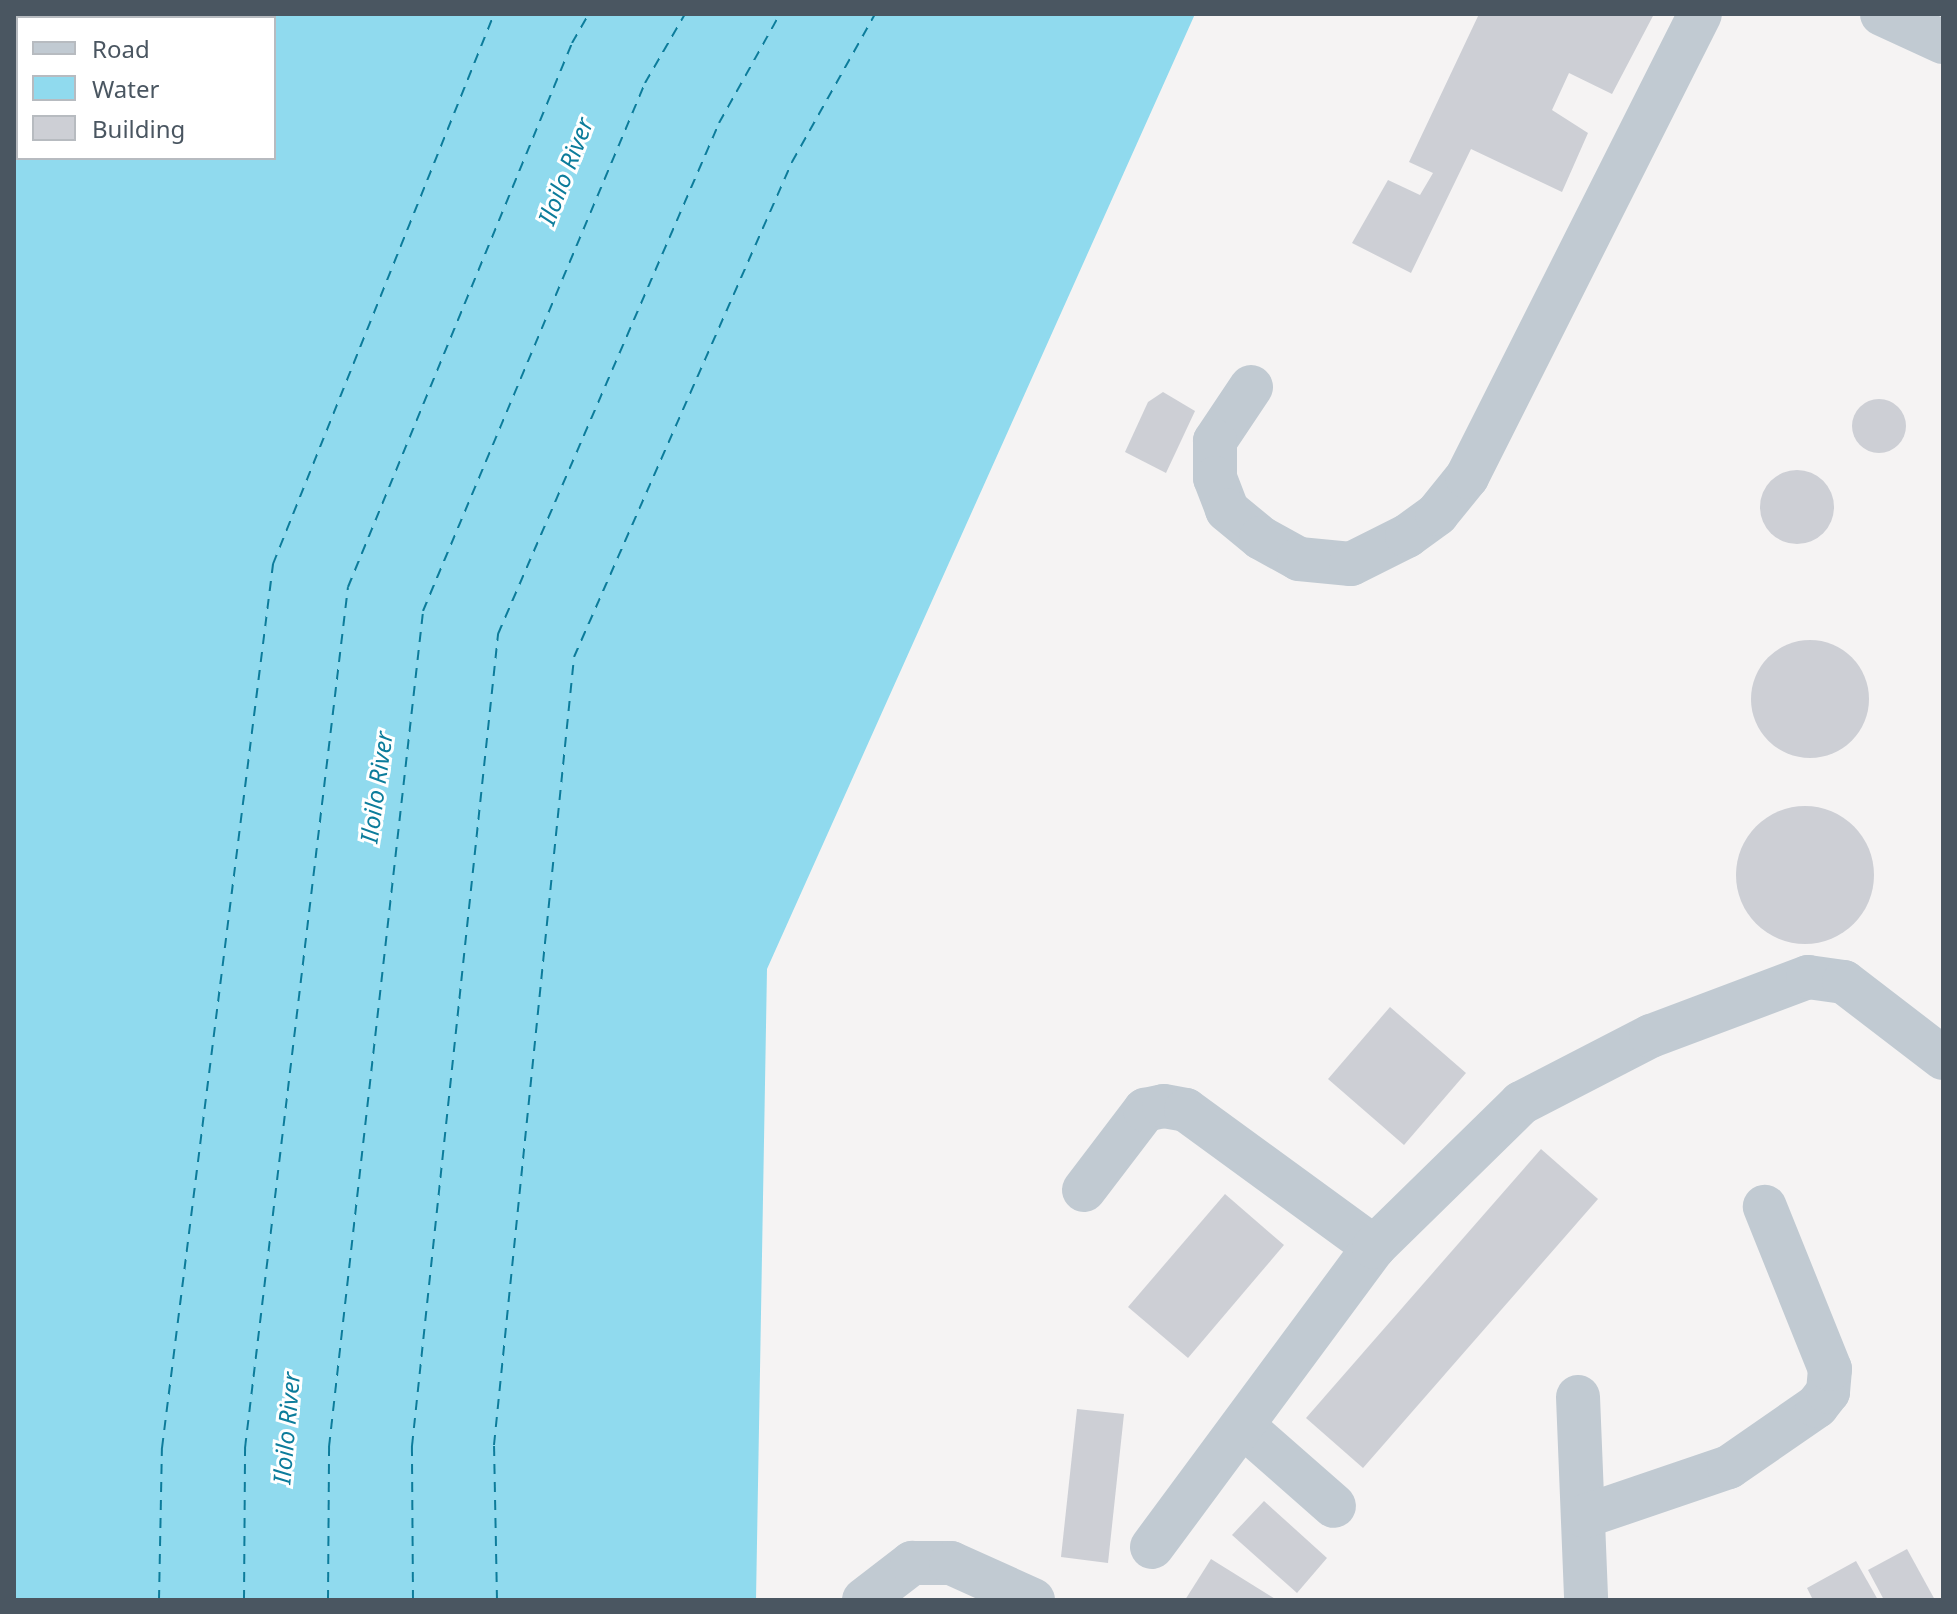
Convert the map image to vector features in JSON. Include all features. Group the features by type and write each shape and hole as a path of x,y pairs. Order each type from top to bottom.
{"street":[{"path":"1251,387 1215,441 1215,478 1227,510 1261,538 1299,559 1351,564 1407,536 1437,514 1467,477 1700,14"},
{"path":"1882,14 1943,42"},
{"path":"1152,1547 1374,1247 1521,1103 1651,1036 1808,977 1844,982 1943,1058"},
{"path":"1084,1190 1145,1110 1164,1106 1186,1110 1374,1247"},
{"path":"1585,1516 1729,1467 1817,1406 1828,1392 1830,1369 1765,1207"},
{"path":"1578,1397 1586,1600"},
{"path":"1243,1426 1334,1506"},
{"path":"864,1600 912,1563 951,1563 1033,1600"}],"water":[{"name":"Iloilo River","path":"14,14 1195,14 767,969 756,1600 14,1600"}],"building":[{"path":"1479,14 1654,14 1612,94 1569,73 1552,110 1588,133 1562,192 1471,149 1411,273 1352,243 1388,180 1420,195 1433,173 1409,162"},
{"path":"1163,392 1195,411 1166,473 1125,452 1148,402"},
{"path":"1879,399 1898,407 1906,426 1898,445 1879,453 1860,445 1852,426 1860,407"},
{"path":"1797,470 1811,473 1823,481 1831,493 1834,507 1831,521 1823,533 1811,541 1797,544 1783,541 1771,533 1763,521 1760,507 1763,493 1771,481 1783,473"},
{"path":"1810,640 1832,645 1852,657 1864,677 1869,699 1864,721 1852,741 1832,753 1810,758 1788,753 1768,741 1756,721 1751,699 1756,677 1768,657 1788,645"},
{"path":"1805,806 1831,812 1854,826 1868,849 1874,875 1868,901 1854,924 1831,938 1805,944 1779,938 1756,924 1742,901 1736,875 1742,849 1756,826 1779,812"},
{"path":"1390,1007 1466,1073 1404,1145 1328,1079"},
{"path":"1541,1149 1598,1199 1363,1468 1306,1418"},
{"path":"1225,1194 1284,1245 1188,1358 1128,1307"},
{"path":"1077,1409 1124,1414 1108,1563 1061,1557"},
{"path":"1264,1501 1327,1558 1297,1593 1232,1535"},
{"path":"1907,1549 1935,1600 1884,1600 1868,1570"},
{"path":"1211,1559 1277,1600 1185,1600"},
{"path":"1856,1561 1878,1600 1813,1600 1807,1588"}],"ferry route":[{"path":"159,1600 162,1448 273,564 494,14"},
{"path":"244,1600 245,1448 348,587 572,43 589,14"},
{"path":"328,1600 329,1447 423,611 645,83 685,14"},
{"path":"413,1600 412,1446 498,634 719,123 780,14"},
{"path":"497,1600 494,1445 574,657 792,162 875,14"}]}
